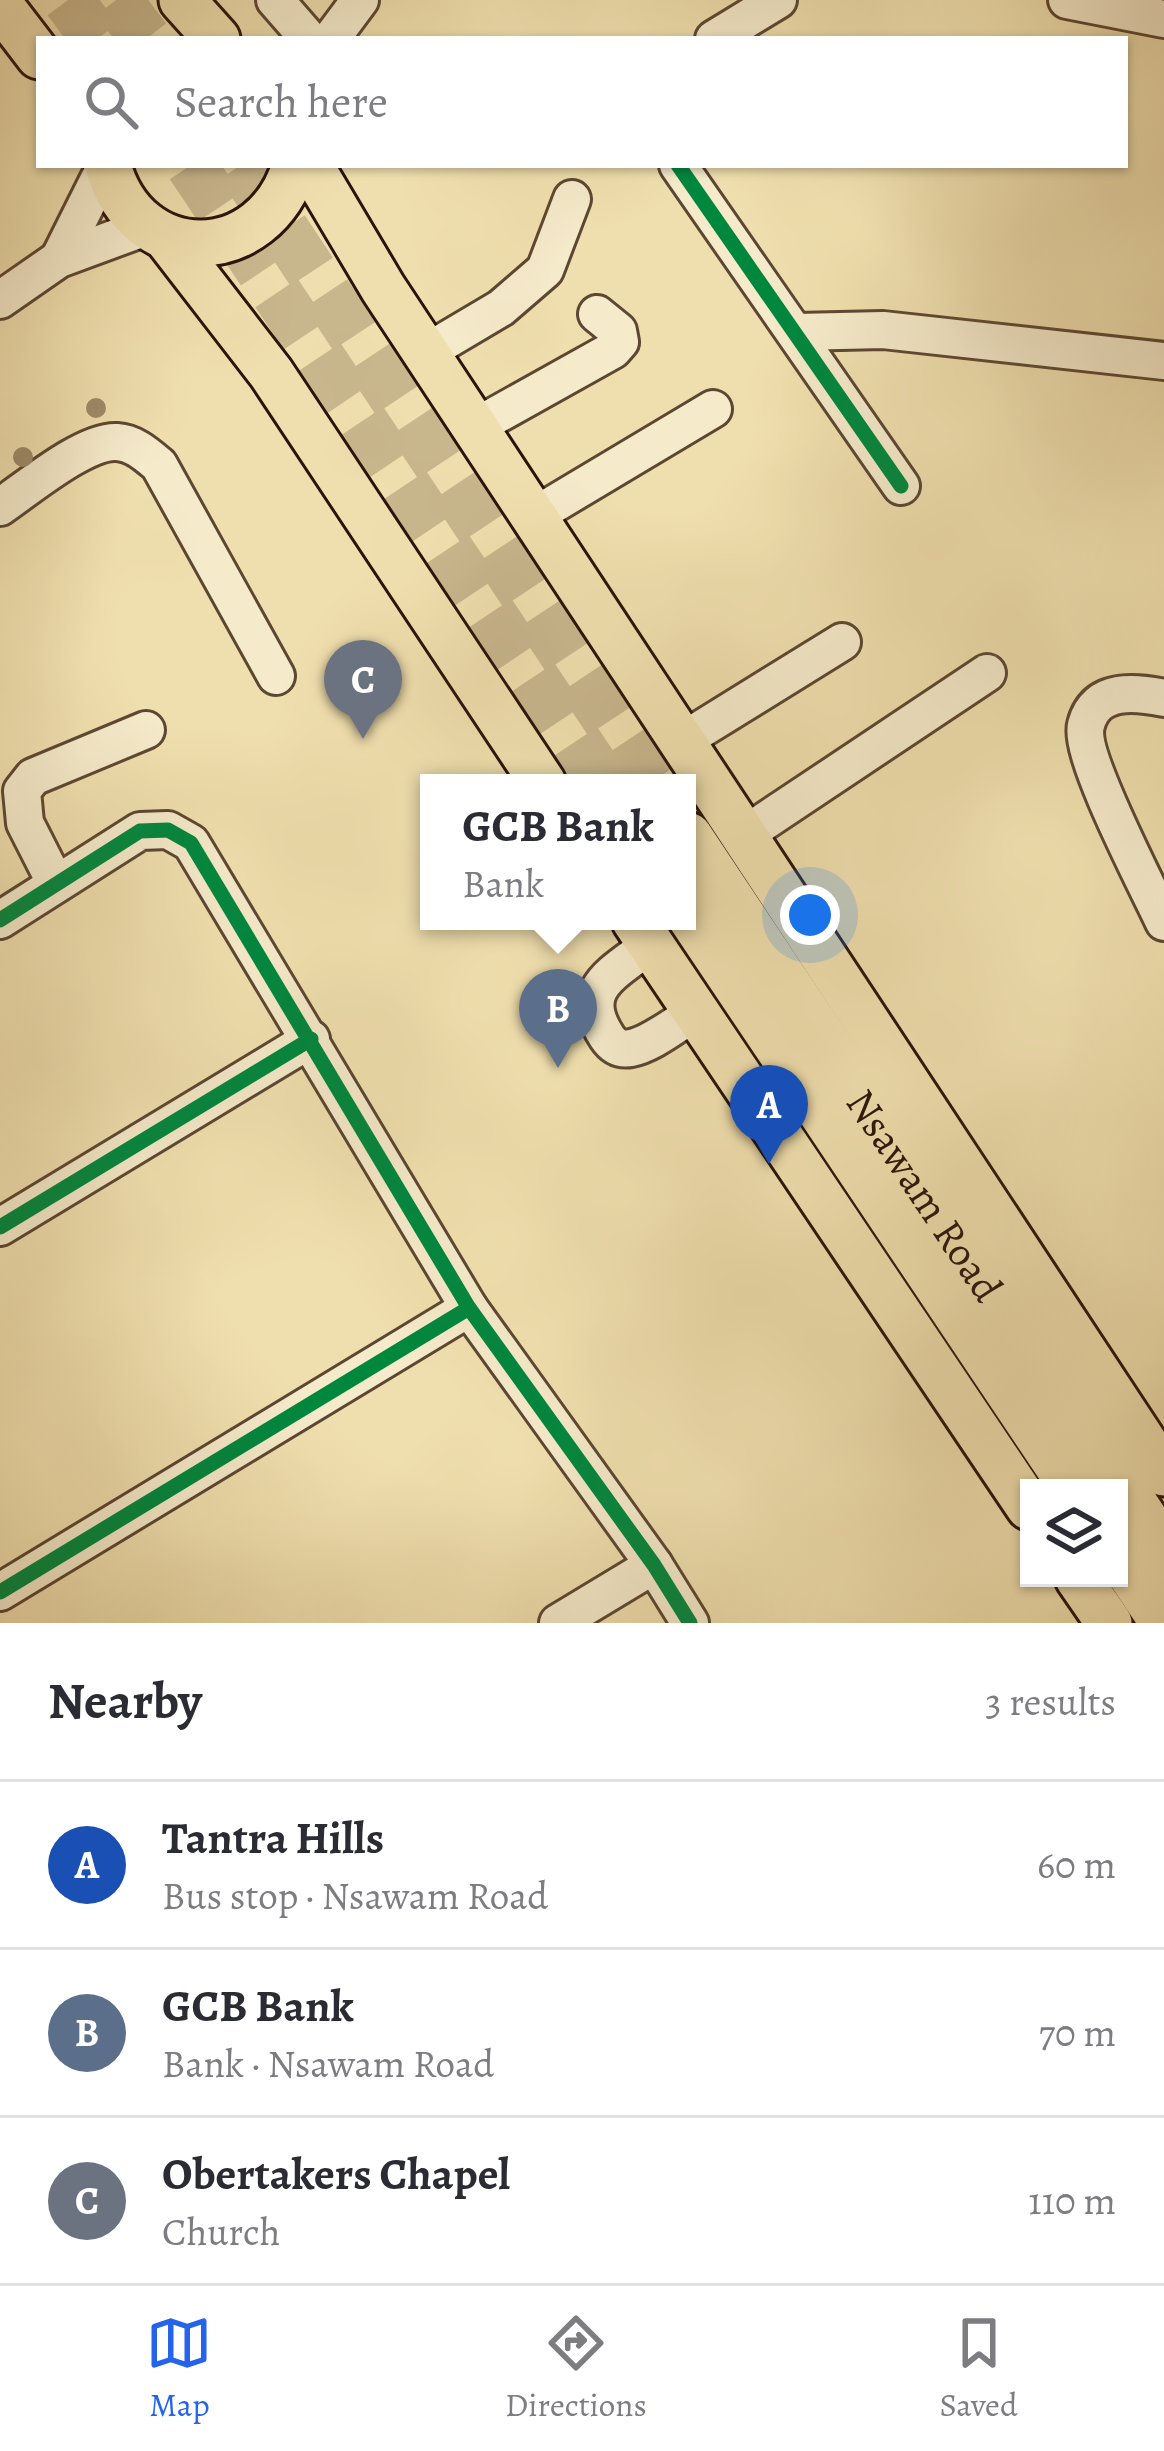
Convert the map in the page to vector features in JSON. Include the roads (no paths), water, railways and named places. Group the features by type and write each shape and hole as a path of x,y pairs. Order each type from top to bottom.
{"highway":[{"name":"Nsawam Road","path":"696,851 1164,1553"},
{"name":"Nsawam Road","path":"696,920 1070,1479"},
{"path":"1128,1565 1164,1619"}],"main road":[{"path":"182,0 215,36"},
{"path":"0,5 36,52"},
{"path":"108,168 127,209 156,232 271,373 537,774"},
{"path":"156,232 213,243 244,234 269,216 287,190 294,168"},
{"path":"312,168 425,352 1164,1473"},
{"path":"643,933 1020,1494"},
{"path":"1084,1587 1109,1623"}],"street":[{"path":"275,0 320,36"},
{"path":"324,36 360,0"},
{"path":"719,36 778,0"},
{"path":"1066,0 1164,19"},
{"path":"59,259 105,168"},
{"path":"680,168 901,486"},
{"path":"425,352 501,308 545,270 572,199"},
{"path":"2,294 59,259 156,232"},
{"path":"475,427 613,350 620,342 618,331 597,314"},
{"path":"797,332 883,330 1164,361"},
{"path":"534,517 713,409"},
{"path":"1,504 94,445 119,442 140,449 159,465 275,676"},
{"path":"682,741 842,642"},
{"path":"744,835 987,673"},
{"path":"1164,698 1129,690 1103,700 1086,724 1089,756 1164,922"},
{"path":"56,884 25,823 22,790 33,777 146,730"},
{"path":"0,920 140,832 168,830 191,843 470,1308 654,1565 690,1623"},
{"path":"643,933 594,998 593,1011 611,1044 635,1048 696,1012"},
{"path":"0,1227 311,1039"},
{"path":"0,1592 470,1308"},
{"path":"558,1623 654,1565"}],"tunnel":[{"path":"68,0 95,36"},
{"path":"116,0 144,36"},
{"path":"193,168 598,774"},
{"path":"243,168 644,774"}],"place":[{"name":"Obertakers Chapel","path":"363,739"},
{"name":"GCB Bank","path":"558,1068"},
{"name":"Tantra Hills","path":"769,1164"}]}
